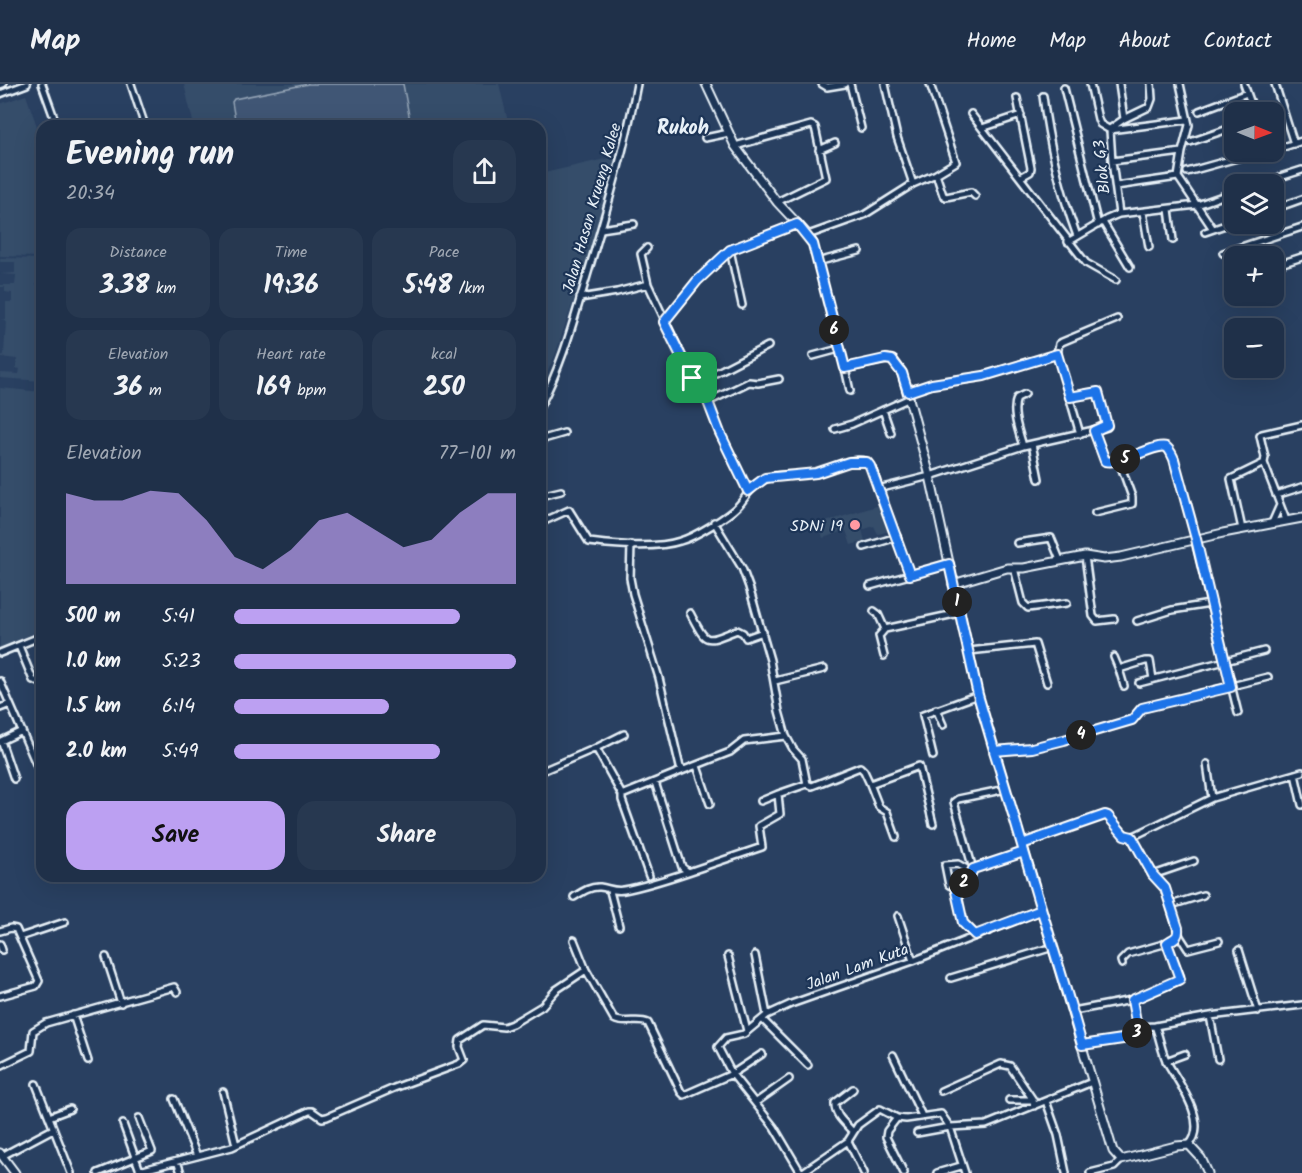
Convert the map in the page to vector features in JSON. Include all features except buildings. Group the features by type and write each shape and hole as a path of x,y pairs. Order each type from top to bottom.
{"street":[{"path":"0,94 27,84"},
{"path":"42,84 55,120"},
{"path":"131,84 143,120"},
{"name":"Jalan Hasan Krueng Kalee","path":"546,392 563,354 621,162 637,84"},
{"path":"706,84 735,146 777,202 813,244 850,392"},
{"path":"822,84 825,87 845,84"},
{"path":"850,84 861,128"},
{"path":"885,84 897,137 913,184"},
{"path":"808,236 864,215 913,184 956,162 930,84"},
{"path":"1090,84 1100,124 1110,129 1187,120"},
{"path":"1119,84 1124,119"},
{"path":"1110,129 1152,104 1151,84"},
{"path":"1180,84 1189,127 1178,177 1213,230"},
{"path":"1244,84 1250,102"},
{"path":"1275,84 1294,144"},
{"path":"1064,88 1100,223 1130,267"},
{"path":"1199,111 1247,93"},
{"path":"1043,96 1048,138 1077,236"},
{"path":"1017,98 1031,168 1030,172 1021,177"},
{"path":"971,114 1086,263 1116,280"},
{"path":"982,128 1021,116"},
{"path":"735,146 813,126 816,128 825,179 777,202"},
{"name":"Blok G3","path":"1068,242 1119,214 1110,129"},
{"path":"1190,142 1224,130"},
{"path":"705,138 729,134"},
{"path":"1284,147 1302,141"},
{"path":"819,150 835,143"},
{"path":"1112,161 1182,152"},
{"path":"1187,172 1224,162"},
{"path":"1284,176 1302,170"},
{"path":"936,174 944,197 970,192 975,196"},
{"path":"1116,186 1178,177"},
{"path":"1119,214 1197,205 1224,196"},
{"path":"1284,205 1302,199"},
{"path":"1169,209 1173,240"},
{"path":"1143,212 1149,247"},
{"path":"601,229 634,224"},
{"path":"664,322 697,281 730,250 797,224"},
{"path":"1205,232 1224,226"},
{"path":"1223,253 1302,227"},
{"path":"647,248 641,254 648,284 692,378 700,381 768,346"},
{"path":"730,250 742,305"},
{"path":"817,262 859,251"},
{"path":"1284,263 1302,257"},
{"path":"580,298 648,284"},
{"path":"1080,434 1057,354 1059,344 1117,319"},
{"path":"813,356 839,349"},
{"path":"835,429 883,410 932,384 984,376 1057,354"},
{"path":"845,368 885,359 892,360 902,373 930,476 978,695 1113,1151 1121,1160"},
{"path":"708,402 749,382 779,380"},
{"path":"700,381 720,433 748,491"},
{"path":"879,489 930,476 1023,446 1094,431 1107,425 1098,392 1070,397"},
{"path":"1023,446 1015,402 1017,398 1025,394"},
{"path":"883,410 891,433"},
{"path":"1286,520 1264,463 1265,457 1260,436 1302,425"},
{"path":"1094,431 1105,461 1119,461 1161,447 1169,449 1174,459 1196,540 1238,713"},
{"path":"546,438 564,433"},
{"path":"1032,444 1039,479"},
{"path":"546,521 569,510 589,542 632,545 679,542 739,505 748,491 765,478 816,473 849,462 863,461 870,466 910,575"},
{"path":"1095,513 1132,504 1132,497 1119,461"},
{"path":"1242,529 1231,479 1264,463"},
{"path":"1276,495 1302,487"},
{"path":"546,495 561,491"},
{"path":"1272,523 1280,505"},
{"path":"953,584 1000,569 1024,568 1085,556 1104,559 1121,557 1242,529 1302,518"},
{"path":"714,522 742,568 763,632 786,736 802,759 807,784"},
{"path":"864,547 897,537"},
{"path":"1017,543 1051,538 1060,560"},
{"path":"632,545 630,578 633,594 660,678 680,767 684,771"},
{"path":"1085,556 1093,616 1097,621 1114,619"},
{"path":"870,586 949,564"},
{"path":"1014,568 1023,603 1028,608 1067,603"},
{"path":"1137,621 1172,610 1210,604"},
{"path":"874,611 878,614 885,629"},
{"path":"690,613 702,636 706,639 712,640 737,630 746,638 763,632"},
{"path":"884,656 879,636 885,629 959,613"},
{"path":"0,653 36,639"},
{"path":"969,651 1035,644 1047,683"},
{"path":"19,646 33,680 36,681"},
{"path":"1138,682 1263,651"},
{"path":"1114,657 1124,686"},
{"path":"1119,669 1148,660 1153,679"},
{"path":"775,681 824,669"},
{"path":"994,751 1032,748 1064,740 1132,720 1142,708 1268,677"},
{"path":"0,681 36,763"},
{"path":"933,756 922,717 925,713 978,695"},
{"path":"0,708 10,704"},
{"path":"936,709 944,725"},
{"path":"14,779 1,741 22,731"},
{"path":"546,769 624,734"},
{"path":"622,795 730,752 744,741 786,736"},
{"path":"596,748 622,795 649,876"},
{"path":"1207,764 1212,798"},
{"path":"697,766 710,804"},
{"path":"870,784 919,766 933,824"},
{"path":"761,801 807,784 812,786 860,767 864,771 879,807 886,812 896,837"},
{"path":"1022,844 1106,815 1124,835 1132,837 1212,798 1302,772"},
{"path":"1295,774 1302,805"},
{"path":"655,782 682,867 688,872"},
{"path":"1006,789 954,801 973,870 969,879 955,887 949,885 945,865 958,864 973,870 1024,852"},
{"path":"574,897 586,890 598,887 610,891 653,884 762,847 759,826 780,814 778,794"},
{"path":"1132,837 1153,875 1165,888 1179,935 1188,949 1219,941"},
{"path":"1153,875 1194,861"},
{"path":"955,887 963,923 975,935"},
{"path":"610,891 619,926"},
{"path":"1171,905 1203,895"},
{"name":"Jalan Lam Kuta","path":"732,1074 718,1046 726,1038 744,1034 765,1018 790,1004 913,961 1041,910"},
{"path":"898,916 913,961"},
{"path":"20,937 65,922"},
{"path":"0,931 14,928 36,972 38,983 36,986 0,996"},
{"path":"1122,963 1121,961 1128,954 1167,943 1179,935"},
{"path":"574,940 586,970 616,1021 648,1023 684,1095 732,1074 762,1054"},
{"path":"1073,1011 1132,1000 1180,979 1167,943"},
{"path":"951,978 1053,947"},
{"path":"1239,950 1258,1011"},
{"path":"755,955 765,1018 808,1065"},
{"path":"728,956 747,1031"},
{"path":"106,957 121,1003"},
{"path":"123,1124 140,1169 143,1170 236,1145 309,1111 322,1118 327,1118 394,1088 459,1064 464,1060 459,1047 460,1040 483,1025 504,1027 512,1024 542,1006 556,990 586,970"},
{"path":"0,1066 31,1051 33,1033 36,1028 57,1019 174,987 177,992"},
{"path":"1082,1045 1136,1037 1137,1027 1132,1000"},
{"path":"1137,1027 1302,1005"},
{"path":"73,1015 88,1060"},
{"path":"1210,1016 1218,1059"},
{"path":"1155,1026 1166,1061 1190,1102 1194,1134 1191,1147"},
{"path":"1166,1061 1185,1054"},
{"path":"893,1055 922,1116"},
{"path":"941,1091 1001,1064 1006,1064 1010,1066 1033,1103"},
{"path":"732,1074 774,1127 800,1171 803,1172 848,1141 858,1125 880,1108 897,1118 906,1119 941,1113 950,1127 965,1173"},
{"path":"755,1103 789,1079"},
{"path":"1009,1100 1033,1103 1046,1101 1092,1082"},
{"path":"36,1084 71,1173"},
{"path":"853,1089 835,1103 834,1107 835,1112 853,1132"},
{"path":"223,1092 236,1145"},
{"path":"174,1099 197,1156"},
{"path":"1046,1101 1058,1135 1066,1173"},
{"path":"917,1132 986,1125 1033,1103"},
{"path":"49,1117 70,1108"},
{"path":"98,1173 150,1152 152,1149 139,1118"},
{"path":"897,1118 887,1131 886,1137 904,1173"},
{"path":"14,1173 1,1157 54,1129"},
{"path":"848,1141 864,1173"},
{"path":"1090,1173 1114,1167 1121,1160 1176,1146 1191,1147 1201,1158 1208,1173"},
{"path":"177,1161 181,1173"},
{"path":"937,1173 962,1166"}],"shaded area":[{"path":"184,84 499,84 508,120 193,120"},
{"path":"308,84 403,84 410,120 235,120 232,102 234,99"},
{"path":"26,95 36,124 36,257 0,256 0,104"},
{"path":"618,156 581,278 546,375 546,173"},
{"path":"0,258 36,259 36,381 0,378 0,373 19,374 20,369 16,368 17,359 0,357 4,355 6,320 0,319 6,319 6,302 12,302 12,293 5,292 5,287 0,287 0,285 15,285 16,275 0,274 15,273 15,262 0,262"},
{"path":"0,388 36,391 36,632 0,648"},
{"name":"SDNi 19","path":"883,504 893,530 878,534 874,526 862,530 865,541 851,545 846,530 823,538 819,524"}],"place":[{"name":"SDNi 19","path":"855,525"}],"district":[{"name":"Rukoh","path":"683,127"}],"route":[{"path":"692,378 664,322 697,281 730,250 797,224 813,244 831,322 845,368 885,359 892,360 902,373 908,392 932,384 984,376 1058,354 1070,397 1098,392 1107,425 1094,431 1106,462 1119,461 1161,447 1169,449 1174,459 1196,539 1231,687 1142,708 1132,720 1064,740 1032,748 994,751 1006,789 1022,844 1024,852 1041,910 1063,978 1082,1045 1136,1037 1137,1027 1132,1000 1180,979 1167,943 1179,935 1163,884 1153,875 1132,837 1124,835 1108,816 1105,815 1022,844 1024,852 973,869 966,882 955,887 963,923 975,935 1041,910 1022,844 994,751 978,695 949,564 910,575 867,462 849,462 816,473 765,478 748,491 720,433 700,381 692,378"}]}
